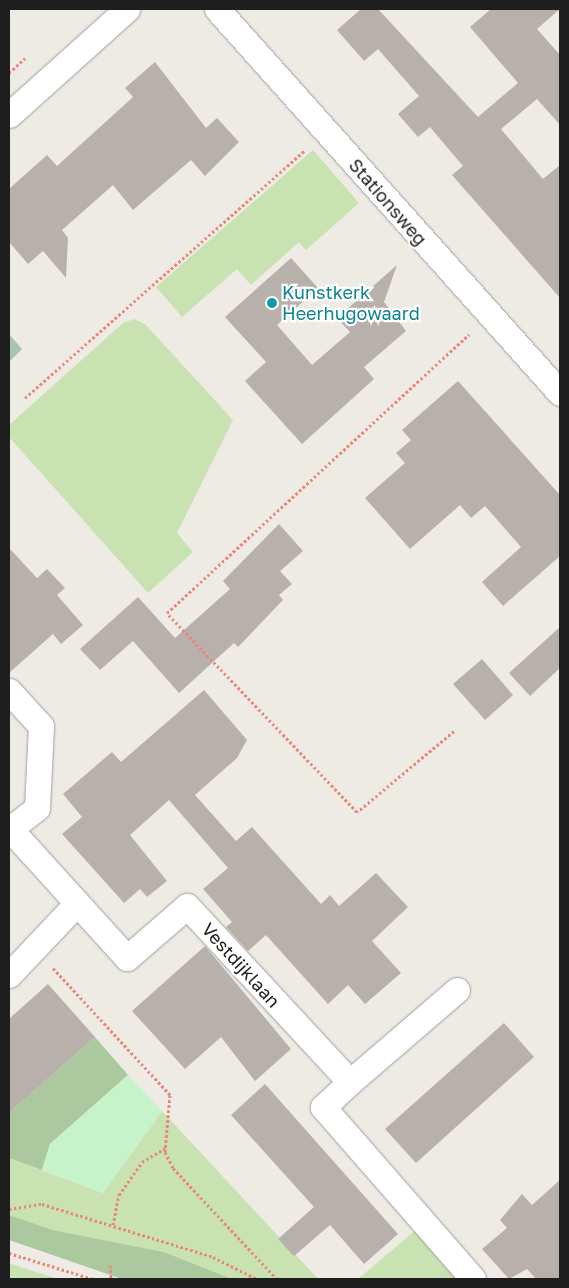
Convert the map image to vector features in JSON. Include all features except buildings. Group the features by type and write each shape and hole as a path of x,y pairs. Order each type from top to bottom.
{"street":[{"path":"9,115 127,9"},
{"name":"Stationsweg","path":"217,9 489,316 560,393"},
{"path":"9,691 41,726 37,808 9,830 77,903 35,944 9,975"},
{"name":"Vestdijklaan","path":"77,903 127,958 187,906 350,1082"},
{"path":"457,990 323,1107 473,1279"}],"path":[{"path":"25,398 326,132"},
{"path":"454,731 357,812 167,613 489,316"},
{"path":"35,944 170,1095 165,1148 173,1168 277,1279"},
{"path":"113,1225 119,1196 142,1162 165,1148"},
{"path":"9,1209 42,1204 213,1257 257,1279"},
{"path":"9,1253 93,1279"},
{"path":"110,1265 111,1279"}],"green space":[{"path":"313,150 359,203 306,250 299,242 251,285 237,269 182,317 156,287"},
{"path":"134,319 145,324 233,420 177,533 193,552 148,593 9,437 9,425 123,323"},
{"path":"9,334 22,349 9,362"},
{"path":"95,1037 128,1075 50,1144 42,1170 9,1158 9,1113"},
{"path":"128,1075 162,1111 103,1193 42,1170 50,1144"},
{"path":"162,1111 318,1279 232,1279 164,1252 53,1230 9,1215 9,1158 103,1193"},
{"path":"9,1215 53,1230 164,1252 232,1279 122,1279 9,1240"},
{"path":"418,1228 460,1279 358,1279"},
{"path":"9,1263 12,1264 58,1279 9,1279"}],"place":[{"name":"Kunstkerk Heerhugowaard","path":"272,303"}]}
